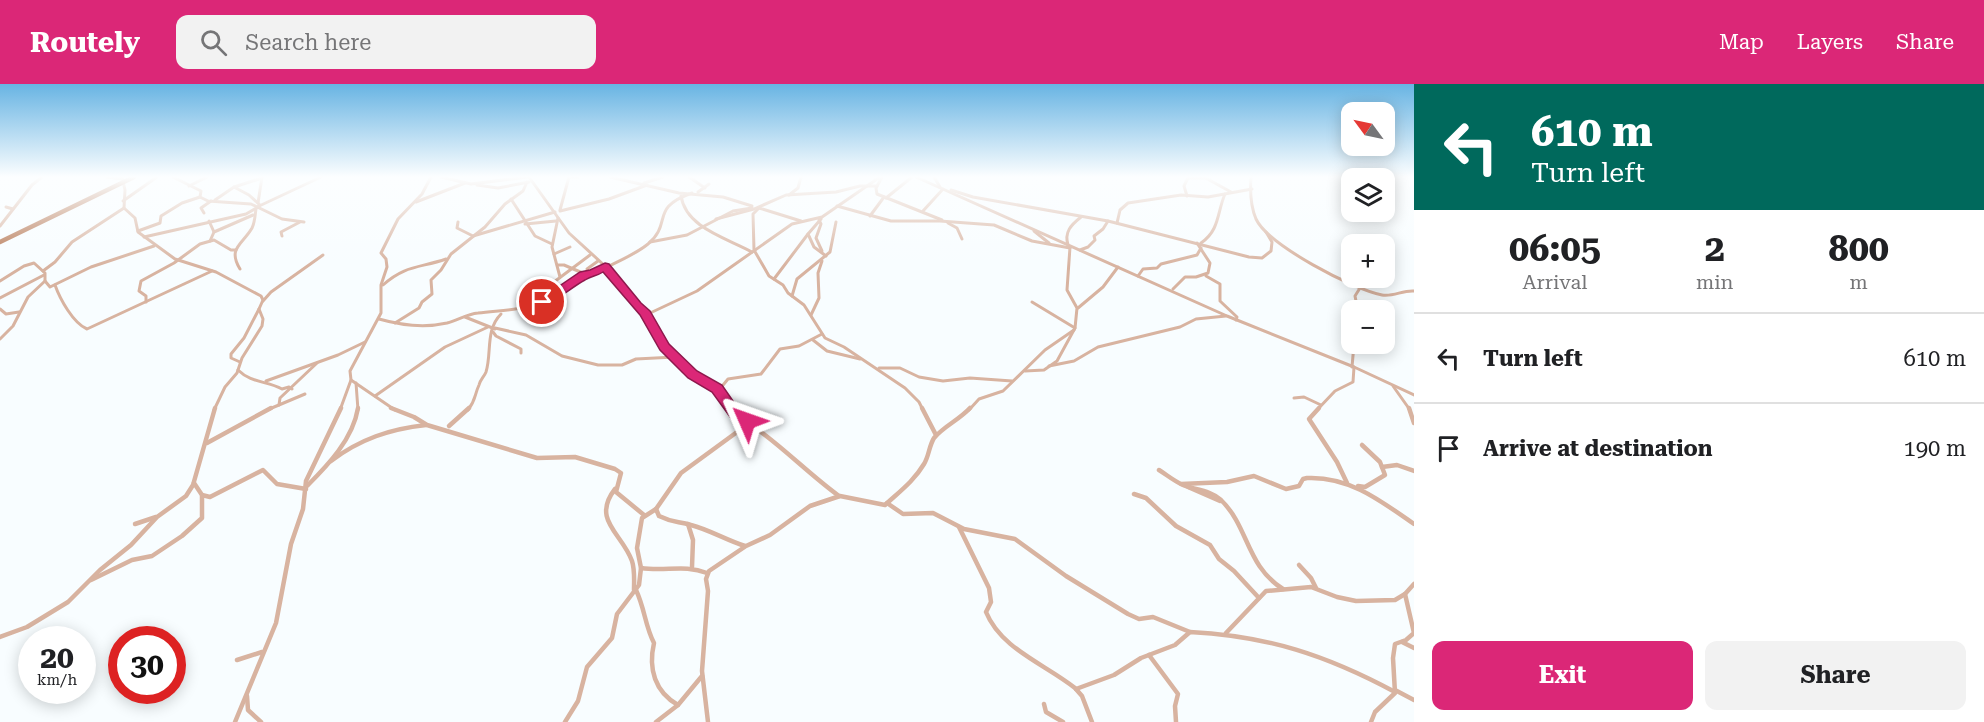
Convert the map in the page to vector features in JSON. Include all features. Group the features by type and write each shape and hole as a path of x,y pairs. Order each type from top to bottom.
{"main road":[{"path":"0,242 68,207"}],"street":[{"path":"0,225 13,209 6,207"},
{"path":"137,231 160,223 162,216 177,207"},
{"path":"203,207 201,208 204,213"},
{"path":"144,237 246,214 257,207"},
{"path":"240,269 235,262 236,250 255,223 254,215 258,207"},
{"path":"259,207 282,219 303,221 281,232 282,236"},
{"path":"235,722 276,623 291,544 303,508 307,477 338,416 351,380 350,371 379,319 382,305 381,286 387,267 386,259 381,253 398,219 410,207"},
{"path":"394,323 419,308 422,302 432,294 431,280 441,270 447,259 503,207"},
{"path":"516,207 535,236 552,244"},
{"path":"548,207 590,255 605,266 636,306 646,314 647,320 663,344 693,374 719,390 738,417 783,449 824,486 840,496 879,505 887,503 917,476 936,435 961,418 979,399 1003,391 1045,350 1074,329"},
{"path":"560,277 552,244 556,217 561,207"},
{"path":"560,211 579,207"},
{"path":"650,242 658,230 662,211 665,207"},
{"path":"684,207 685,211 698,224 753,251 767,274 783,285 811,315 822,334 899,383 916,399 936,435"},
{"path":"753,207 801,221"},
{"path":"558,265 591,274 650,242 685,236 727,212 760,207"},
{"path":"774,279 785,269 801,241 820,219 836,207"},
{"path":"840,207 891,221 944,221 997,226 1024,238 1069,247"},
{"path":"870,216 878,207"},
{"path":"911,207 957,228 962,239"},
{"path":"920,222 927,207"},
{"path":"984,207 1069,247 1414,395"},
{"path":"1026,207 1108,220 1240,256 1262,258 1271,251 1273,246 1253,213 1253,207"},
{"path":"1117,223 1120,210 1124,207"},
{"path":"1199,244 1207,239 1221,216 1220,207"},
{"path":"0,298 44,273 72,242 124,208 136,219 137,231 154,246 178,260 212,272 257,293 262,298 262,303"},
{"path":"753,251 753,215 757,208"},
{"path":"210,241 214,232 254,215"},
{"path":"458,222 457,228 473,236 525,222 556,217"},
{"path":"525,222 556,217"},
{"path":"1077,308 1067,290 1069,247 1065,236 1067,231 1082,217"},
{"path":"646,314 697,291 792,224 820,219"},
{"path":"820,219 815,237 817,246 825,256"},
{"path":"1079,250 1088,247 1095,240 1094,236 1108,220"},
{"path":"209,221 214,232"},
{"path":"792,296 796,279 830,252 836,222"},
{"path":"1031,228 1051,245"},
{"path":"1266,232 1304,258 1341,278"},
{"path":"808,234 814,248 825,256"},
{"path":"146,302 146,296 139,291 141,281 178,260 197,246 216,241 231,250 236,250"},
{"path":"1169,288 1176,288 1185,277 1200,279 1210,270 1211,261 1199,244"},
{"path":"1138,276 1143,269 1157,268 1161,264 1197,255 1201,251 1199,244"},
{"path":"0,281 31,264 36,264 44,273 49,287 90,267 154,246"},
{"path":"554,254 570,247"},
{"path":"240,362 231,358 231,354 269,293 323,255"},
{"path":"531,291 543,290 590,255"},
{"path":"811,315 819,298 818,268 825,256"},
{"path":"381,286 394,275 410,267 424,267 447,259"},
{"path":"591,274 587,269 598,261"},
{"path":"387,267 394,275"},
{"path":"1025,371 1042,370 1063,352 1074,329 1077,308 1082,300 1099,291 1108,275 1118,267"},
{"path":"55,285 62,304 85,329 212,272"},
{"path":"379,319 394,323 446,323 479,312 503,313 558,294 585,274"},
{"path":"1206,275 1220,284 1220,301 1237,316 1236,320"},
{"path":"0,339 13,326 28,297 45,281"},
{"path":"548,298 554,282"},
{"path":"1356,300 1355,296 1360,288 1383,295 1405,289 1414,291"},
{"path":"1032,302 1074,329"},
{"path":"0,309 7,314 20,312"},
{"path":"0,637 27,627 72,599 159,515 186,496 194,483 212,415 225,387 238,370 240,362 262,326 263,320 259,309"},
{"path":"449,426 462,417 476,400 478,386 486,372 489,339 497,318 503,313"},
{"path":"464,316 494,330 526,335 562,356 598,365 622,364 636,359 676,357"},
{"path":"1049,366 1074,361 1098,347 1180,327 1196,319 1227,316"},
{"path":"375,396 445,347 488,327"},
{"path":"494,330 496,336 521,349 521,353"},
{"path":"719,390 730,378 761,374 780,349 793,348 822,334"},
{"path":"813,340 815,344 825,349 864,361"},
{"path":"266,381 366,342"},
{"path":"1347,483 1337,462 1309,419 1335,391 1353,382 1355,373 1354,354"},
{"path":"279,406 280,398 317,362"},
{"path":"876,367 901,368 919,377 944,381 970,378 1012,381"},
{"path":"238,370 247,379 266,381 282,389 292,388"},
{"path":"351,380 392,409 414,417 427,425 537,458 575,456 585,462 612,468 621,473 615,488 607,499 605,508 612,532 623,545 633,563 635,591 644,607 647,618 646,628 654,643 651,657 656,681 664,697 678,705"},
{"path":"306,488 353,427 359,409 356,384"},
{"path":"1392,386 1409,408 1414,423"},
{"path":"206,444 260,413 305,394"},
{"path":"1294,398 1304,397 1321,405"},
{"path":"565,722 578,701 587,667 612,638 617,614 635,591 641,568 637,548 640,523 644,516 656,509 681,473 747,424 750,411"},
{"path":"325,464 351,446 375,434 427,425"},
{"path":"1183,484 1227,482 1254,476 1286,489 1299,486 1303,479 1311,477 1337,479 1365,487 1385,475 1374,456 1362,446"},
{"path":"1382,467 1397,465 1414,471"},
{"path":"202,496 218,495 243,478 263,470 278,484 306,488"},
{"path":"1159,470 1183,484 1213,493 1223,502 1243,535 1256,567 1268,582 1283,589"},
{"path":"88,582 132,560 152,556 182,536 202,518 202,496 194,483"},
{"path":"1355,485 1414,524"},
{"path":"615,488 618,494 644,516"},
{"path":"1134,494 1146,498 1181,529 1210,545 1219,560 1259,598"},
{"path":"707,573 746,546 770,535 810,506 840,496"},
{"path":"887,503 903,514 933,513 959,526 1015,539 1066,576 1139,619 1154,618 1190,632 1226,633 1298,649 1356,671 1414,700"},
{"path":"656,509 659,516 668,521 688,524 746,546"},
{"path":"135,525 159,515"},
{"path":"688,524 693,540 692,567"},
{"path":"959,526 988,588 991,602 986,612 990,623 1009,642 1076,689 1082,696 1092,722"},
{"path":"1299,565 1311,578 1316,589"},
{"path":"641,568 659,571 692,567 707,573"},
{"path":"707,573 702,676 708,722"},
{"path":"1226,633 1266,591 1305,586 1336,597 1356,601 1395,600 1405,594 1414,584"},
{"path":"1371,722 1379,706 1389,701 1395,691 1392,658 1395,644 1412,637 1414,631 1405,594"},
{"path":"1076,689 1114,675 1149,655 1175,645 1190,632"},
{"path":"1402,642 1414,648"},
{"path":"237,660 263,652"},
{"path":"1149,655 1178,694 1175,706 1176,722"},
{"path":"656,722 678,705 702,676"},
{"path":"247,694 248,710 261,722"},
{"path":"1044,704 1046,712 1063,722"}],"route":[{"path":"542,302 558,294 584,274 593,274 605,266 636,306 646,314 647,320 665,347 693,374 717,388 734,413 746,423 747,421"}]}
